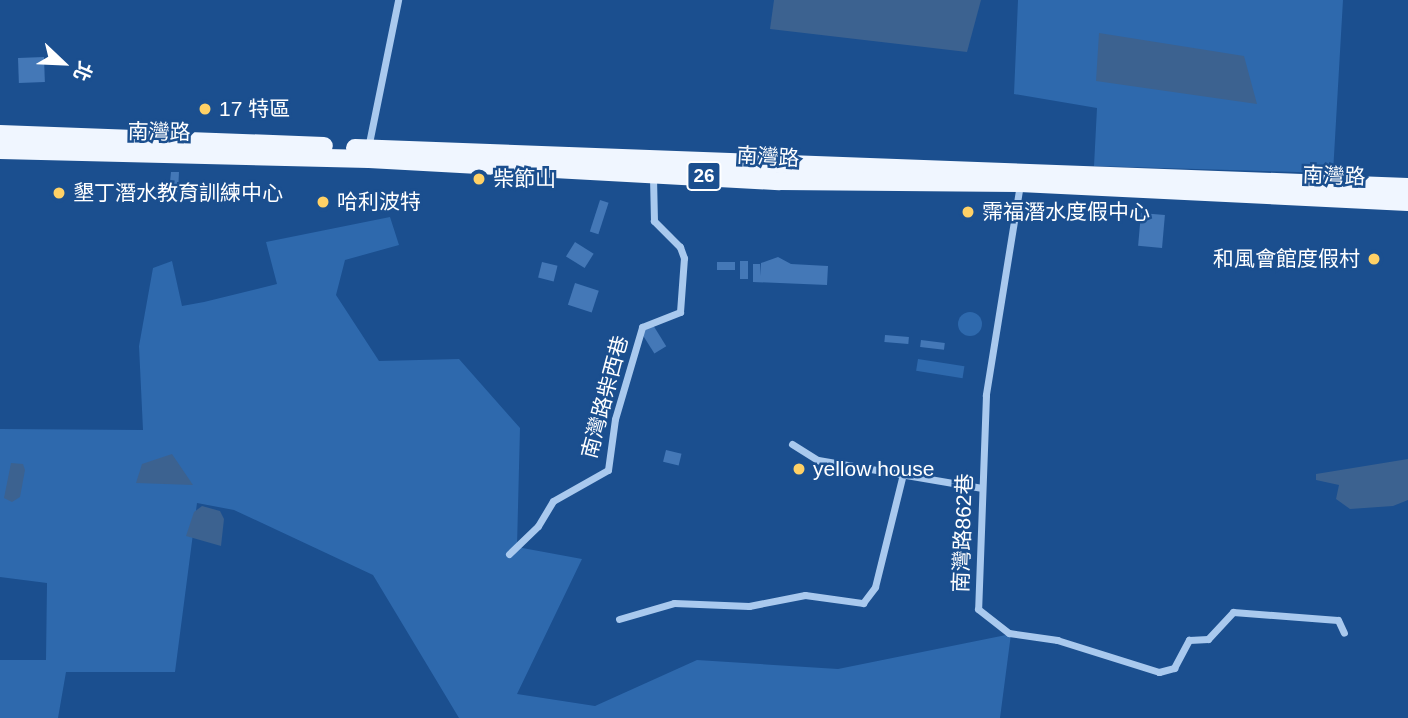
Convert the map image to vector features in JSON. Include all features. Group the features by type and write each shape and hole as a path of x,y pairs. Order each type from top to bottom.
{"main road":[{"name":"南灣路","path":"0,134 654,166 779,181 1021,176 1333,191 1408,202"},
{"name":"南灣路","path":"0,150 369,154"},
{"name":"南灣路","path":"1333,191 1408,187"}],"street":[{"path":"369,154 398,0"},
{"name":"南灣路柴西巷","path":"509,554 538,526 553,500 608,470 615,419 642,327 680,312 684,258 680,247 654,221 654,166"},
{"name":"南灣路862巷","path":"1021,176 986,396 978,609 1009,633 1057,640 1159,672 1174,668 1189,639 1208,639 1233,612 1338,620 1343,633"},
{"path":"792,444 818,460 902,478 981,488"},
{"path":"619,619 674,603 749,606 805,595 863,603 875,587 902,478"}],"shaded area":[{"path":"774,0 981,0 967,52 770,29"},
{"path":"1018,0 1343,0 1333,173 1094,166 1097,108 1014,94"},
{"path":"1099,33 1244,56 1257,104 1096,81"},
{"path":"390,217 399,245 345,260 336,295 379,361 459,359 520,428 517,547 582,559 517,694 595,706 697,660 838,669 1011,634 1000,718 459,718 373,575 234,510 197,503 175,672 66,672 58,718 0,718 0,660 46,660 47,583 0,577 0,429 143,430 139,346 153,268 172,261 182,306 204,302 277,284 266,242"},
{"path":"970,312 981,319 982,324 975,335 970,336 959,329 958,324 965,313"},
{"path":"918,359 964,366 963,378 916,371"},
{"path":"172,454 193,485 136,483 142,464"},
{"path":"1408,459 1408,500 1393,506 1350,509 1336,499 1339,485 1316,480 1316,474"},
{"path":"11,463 23,464 25,470 20,497 12,502 4,498"},
{"path":"202,506 220,511 224,519 221,546 186,536 194,512"}],"building":[{"path":"44,57 45,82 19,83 18,58"},
{"path":"171,172 179,172 178,192 169,192"},
{"path":"600,200 609,203 598,234 590,231"},
{"path":"1141,213 1165,215 1162,248 1138,246"},
{"path":"575,242 594,254 585,268 566,256"},
{"path":"778,257 791,264 828,266 827,285 753,282 753,264 760,264 760,276 761,263"},
{"path":"740,261 748,261 748,279 740,279"},
{"path":"542,262 558,266 554,281 538,278"},
{"path":"717,262 735,262 735,270 717,270"},
{"path":"575,283 599,291 592,313 568,305"},
{"path":"653,325 666,346 654,354 641,332"},
{"path":"885,335 909,337 908,344 884,342"},
{"path":"921,340 945,343 944,350 920,347"},
{"path":"666,450 682,454 679,466 663,462"}],"place":[{"name":"17 特區","path":"205,109"},
{"name":"柴節山","path":"479,179"},
{"name":"墾丁潛水教育訓練中心","path":"59,193"},
{"name":"哈利波特","path":"323,202"},
{"name":"霈福潛水度假中心","path":"968,212"},
{"name":"和風會館度假村","path":"1374,259"},
{"name":"yellow house","path":"799,469"}]}
